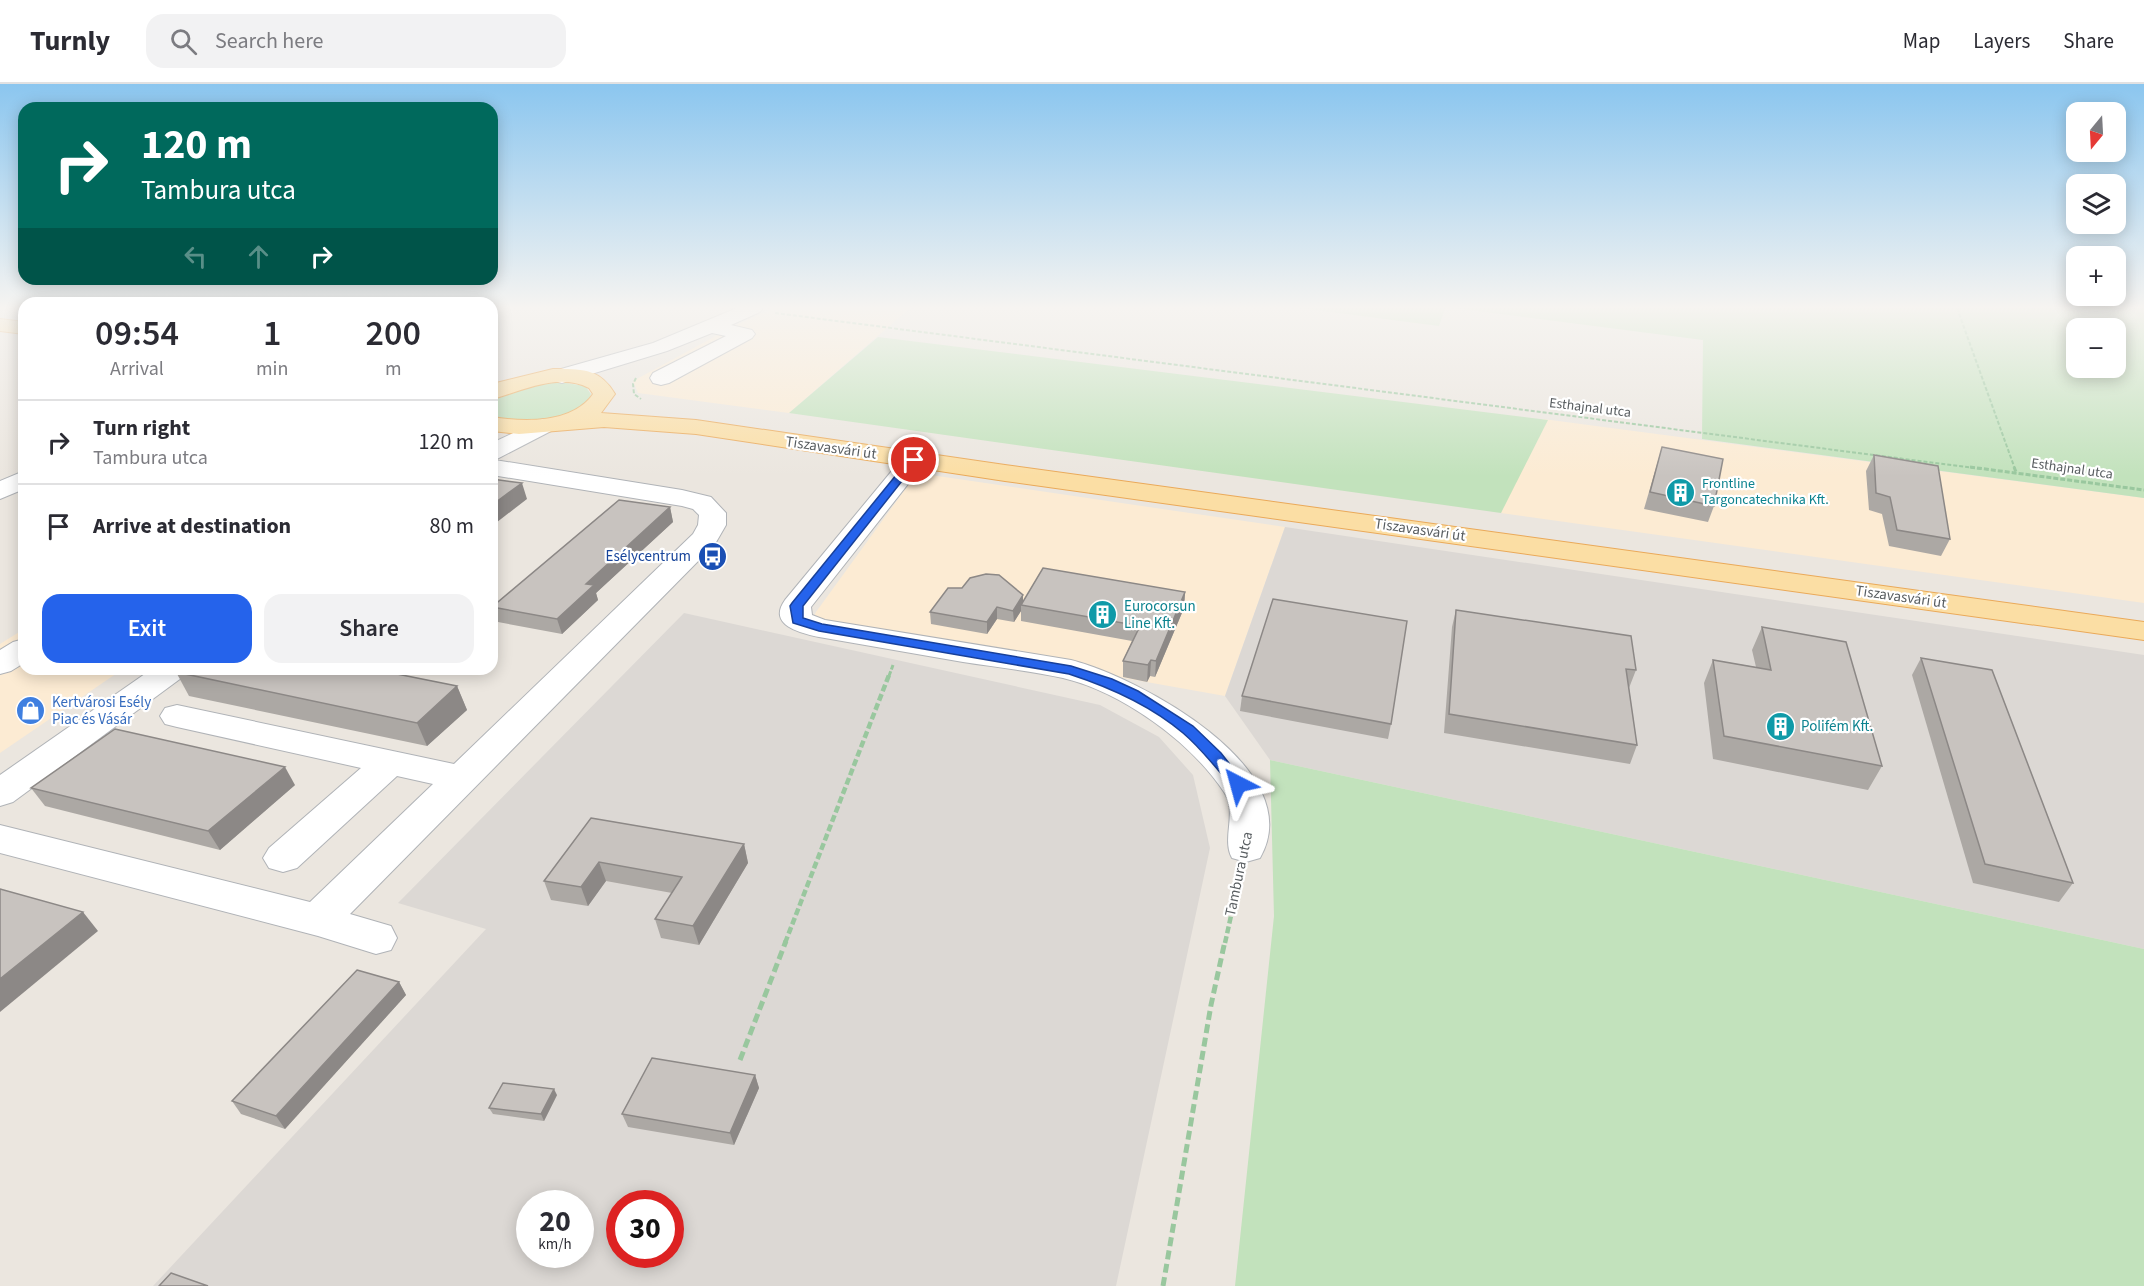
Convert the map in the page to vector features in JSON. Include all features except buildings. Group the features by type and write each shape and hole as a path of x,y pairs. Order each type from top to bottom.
{"main road":[{"path":"498,383 562,376 594,381 603,394 696,427"},
{"path":"498,389 515,382"},
{"path":"551,424 591,409 603,394"},
{"path":"498,425 508,427 604,420 696,427"},
{"name":"Tiszavasvári út","path":"696,427 914,460 2144,631"}],"street":[{"path":"562,376 602,364"},
{"path":"603,394 612,378 634,364"},
{"path":"661,378 687,364"},
{"path":"498,450 551,424"},
{"name":"Tambura utca","path":"914,460 796,606 797,620 819,628 1071,670 1107,682 1157,708 1188,729 1216,757 1238,784 1248,805 1249,830 1246,848"},
{"path":"318,920 705,538 712,525 712,513 702,503 498,468"},
{"path":"0,490 18,482"},
{"path":"0,664 18,653"},
{"path":"0,793 166,675"},
{"path":"177,716 462,778"},
{"path":"284,858 389,763"},
{"path":"0,839 318,920 376,938"}],"path":[{"name":"Esthajnal utca","path":"1161,364 2144,490"},
{"path":"1977,364 2016,472"},
{"path":"740,1060 902,642"},
{"name":"Tambura utca","path":"1163,1286 1210,1005 1246,848"}],"shaded area":[{"path":"664,364 845,364 789,413 638,393 633,381"},
{"path":"1543,419 2144,498 2144,603 1501,513"},
{"path":"917,473 1285,527 1225,696 811,622"},
{"path":"1285,527 2144,655 2144,949 1270,760 1225,696"},
{"path":"684,613 1100,705 1159,737 1193,775 1210,848 1116,1286 153,1286 486,929 398,903"},
{"name":"Kertvárosi Esély Piac és Vásár","path":"18,633 18,675 114,675 0,753 0,644"}],"green space":[{"path":"846,364 1097,364 1548,420 1501,513 789,413"},
{"path":"1703,364 2066,364 2066,378 2126,378 2126,364 2144,364 2144,498 1702,439"},
{"path":"554,381 585,386 591,394 585,403 575,410 561,416 530,421 514,421 498,417 498,396"},
{"path":"1270,760 2144,949 2144,1286 1235,1286 1274,916"}],"place":[{"name":"Frontline Targoncatechnika Kft.","path":"1681,492"},
{"name":"Esélycentrum","path":"712,556"},
{"name":"Eurocorsun Line Kft.","path":"1103,615"},
{"name":"Kertvárosi Esély Piac és Vásár","path":"31,711"},
{"name":"Polifém Kft.","path":"1780,726"}],"route":[{"path":"914,460 796,606 797,620 819,628 1071,670 1107,682 1133,694 1188,729 1216,757 1238,784"}]}
